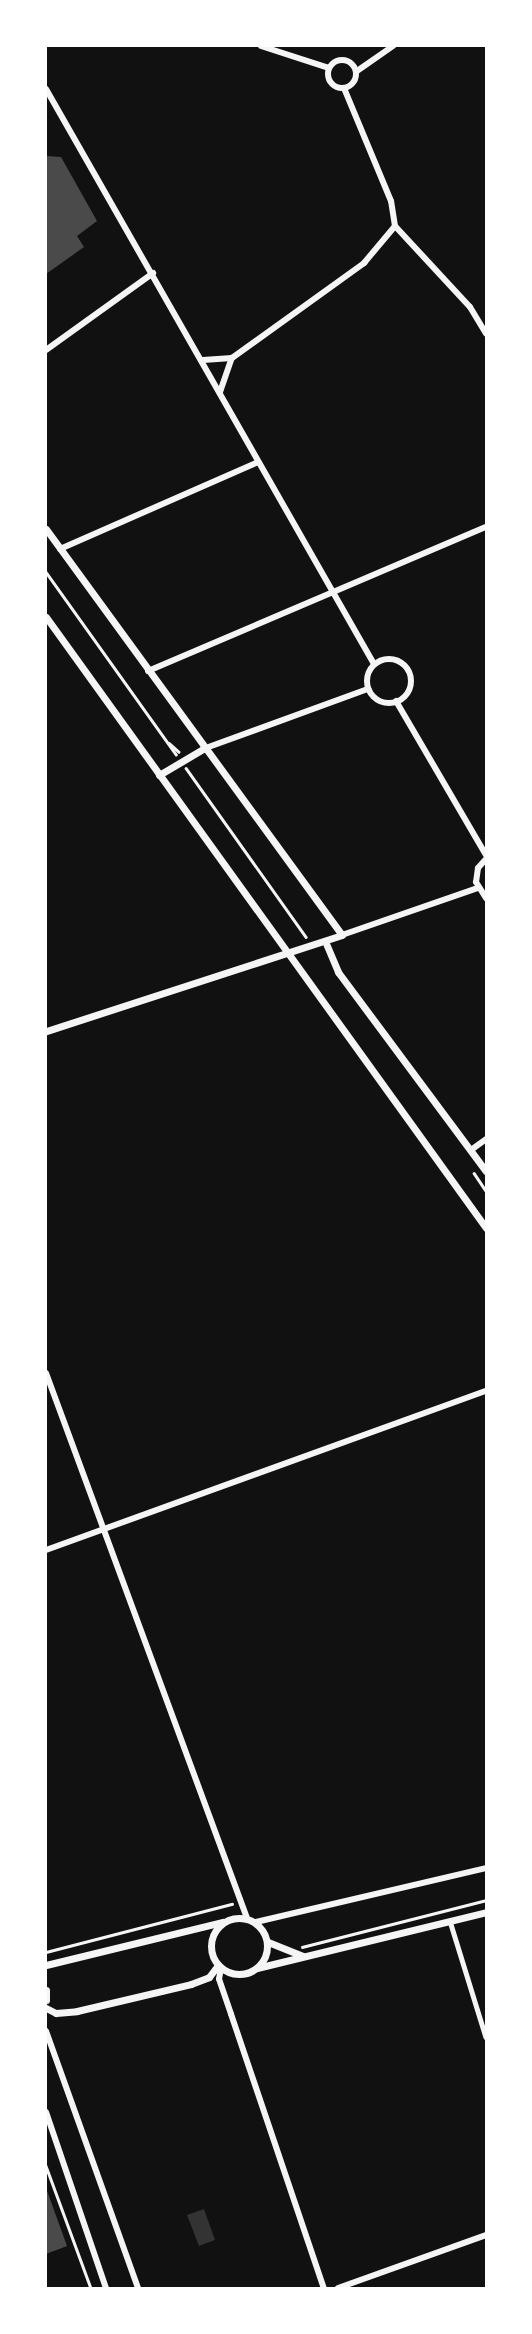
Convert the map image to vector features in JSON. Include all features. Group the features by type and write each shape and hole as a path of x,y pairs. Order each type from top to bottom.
{"street":[{"path":"261,46 330,68 346,60 357,71"},
{"path":"344,88 354,83 357,71 393,46"},
{"path":"330,68 330,81 344,88 391,201 395,226 470,307 486,334"},
{"path":"46,89 374,664"},
{"path":"203,360 232,358 364,263 395,226"},
{"path":"46,349 153,273"},
{"path":"220,391 232,358"},
{"path":"60,550 258,461"},
{"path":"148,671 486,527"},
{"path":"46,529 203,749 342,935"},
{"path":"46,617 486,1228"},
{"path":"394,659 408,670 409,690 396,701 376,699 368,689 367,674 374,664 394,659"},
{"path":"159,775 203,749 368,689"},
{"path":"396,701 486,857 476,874 478,888 486,898"},
{"path":"46,1031 287,951 326,941 478,888"},
{"path":"326,941 338,972 486,1171"},
{"path":"471,1150 486,1139"},
{"path":"46,1373 106,1528 247,1918"},
{"path":"46,1550 486,1391"},
{"path":"256,1922 486,1868"},
{"path":"220,1966 239,1974 302,1956 486,1912"},
{"path":"46,1965 247,1918 256,1922 268,1942 302,1956"},
{"path":"450,1921 486,2037"},
{"path":"223,1922 211,1942 220,1966 219,1979 324,2288"},
{"path":"257,1968 268,1942"},
{"path":"46,2008 56,2013 77,2011 191,1984 209,1977 220,1966"},
{"path":"46,1990 46,2000"},
{"path":"46,2031 138,2288"},
{"path":"46,2112 106,2288"},
{"path":"338,2288 486,2235"}],"path":[{"path":"46,572 169,743"},
{"path":"196,780 295,923"},
{"path":"302,1944 486,1900"},
{"path":"46,1952 233,1903"},
{"path":"46,2166 91,2288"}],"shaded area":[{"path":"204,2209 215,2240 199,2246 187,2215"}],"building":[{"path":"46,156 61,157 97,221 77,236 84,247 46,274"},
{"path":"46,2188 67,2246 46,2254"}]}
